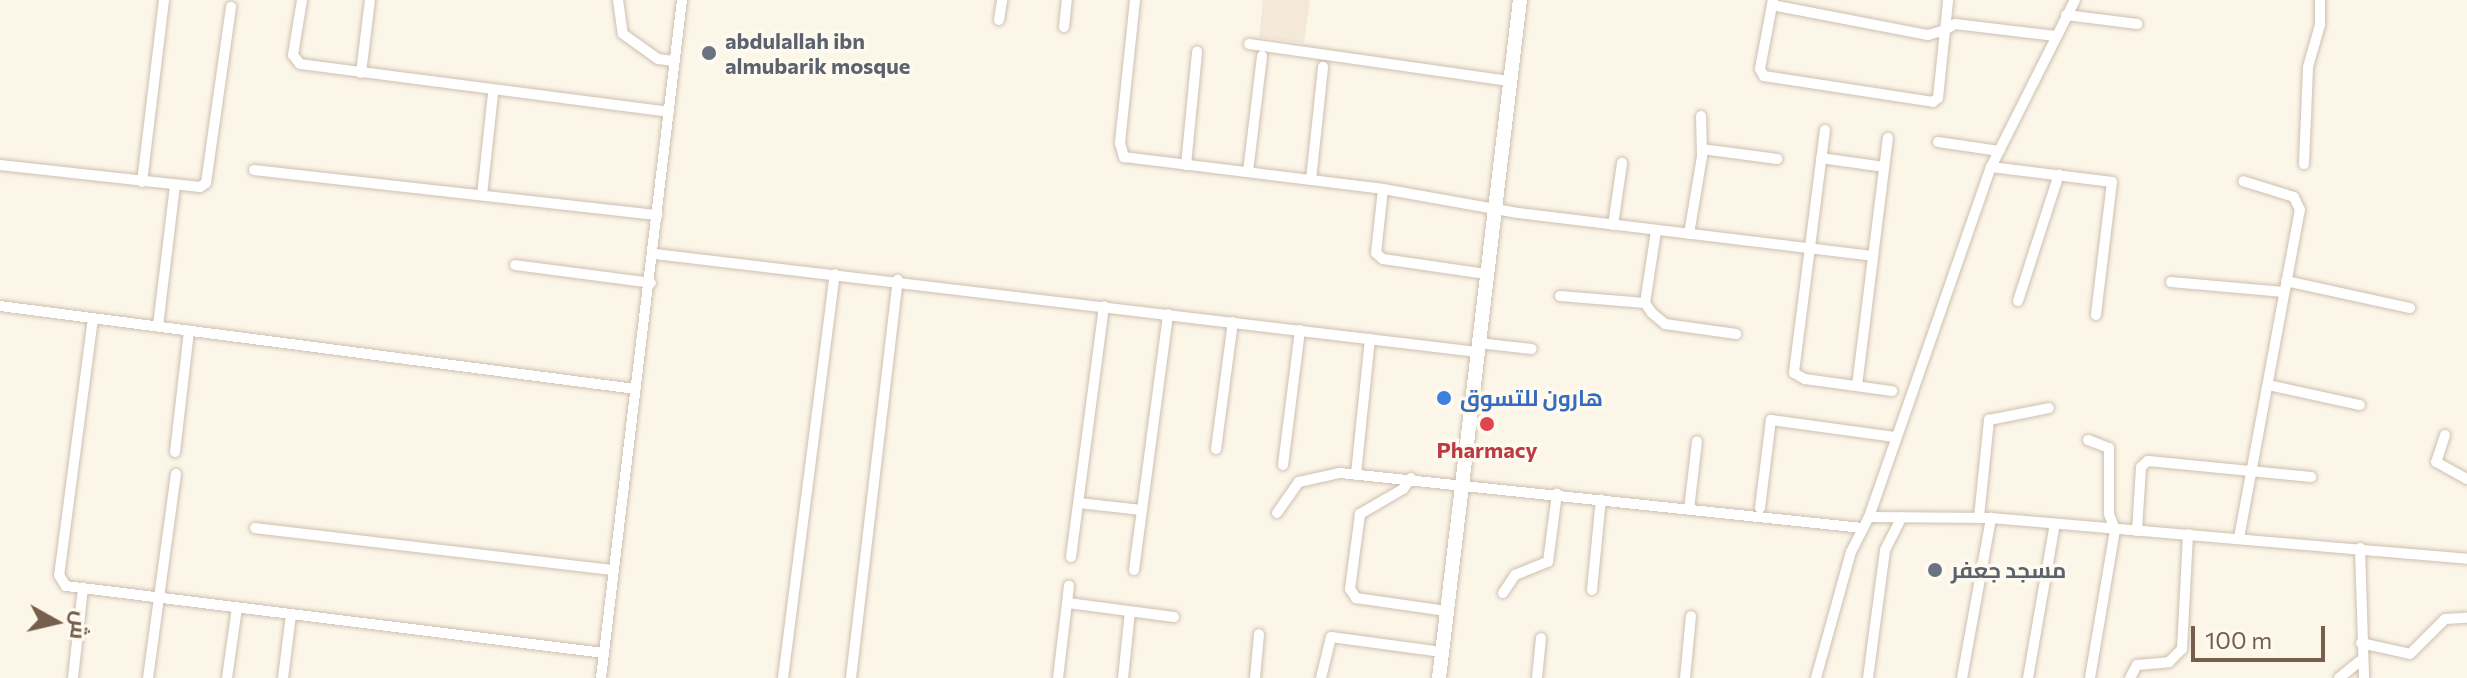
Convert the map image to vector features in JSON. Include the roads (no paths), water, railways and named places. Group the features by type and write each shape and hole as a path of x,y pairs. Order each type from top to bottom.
{"street":[{"path":"142,182 164,0"},
{"path":"302,0 295,62 493,93 669,112"},
{"path":"361,73 370,0"},
{"path":"618,0 623,34 658,59 674,61"},
{"path":"601,678 655,254 682,0"},
{"path":"999,20 1002,0"},
{"path":"1064,27 1067,0"},
{"path":"1135,0 1121,150 1124,157 1383,189 1656,231 1872,256"},
{"path":"1439,678 1520,0"},
{"path":"1948,0 1945,30 1937,101 1770,79 1760,69 1772,3 1922,35 1945,30 1970,23 2055,36"},
{"path":"1816,678 1862,528 1869,517 1991,167 2075,0"},
{"path":"2304,164 2308,67 2320,25 2320,0"},
{"path":"0,165 175,186 206,183 231,7"},
{"path":"2066,15 2137,24"},
{"path":"1249,44 1509,81"},
{"path":"1186,165 1197,52"},
{"path":"1248,172 1262,56"},
{"path":"1311,180 1323,67"},
{"path":"482,195 493,93"},
{"path":"1689,234 1702,149 1701,116"},
{"path":"1825,130 1807,248 1794,373 1805,379 1892,391"},
{"path":"1857,386 1888,138"},
{"path":"1938,142 1999,151"},
{"path":"1702,149 1777,159"},
{"path":"1821,158 1884,167"},
{"path":"1613,225 1622,163"},
{"path":"1991,167 2099,177 2114,186 2096,315"},
{"path":"254,170 658,215"},
{"path":"2018,301 2059,174"},
{"path":"2239,538 2299,203 2243,181"},
{"path":"158,326 175,186"},
{"path":"1383,189 1376,253 1383,259 1486,274"},
{"path":"1645,303 1656,231"},
{"path":"655,254 898,280 1370,339 1532,349"},
{"path":"515,265 651,283"},
{"path":"783,678 835,274"},
{"path":"851,678 898,280"},
{"path":"2171,282 2285,287 2410,308"},
{"path":"1560,296 1645,303 1665,324 1736,334"},
{"path":"0,306 636,389"},
{"path":"1071,557 1104,306"},
{"path":"1134,570 1168,314"},
{"path":"93,318 59,575 66,586 604,653"},
{"path":"1216,449 1233,322"},
{"path":"1283,465 1300,330"},
{"path":"175,452 189,331"},
{"path":"1356,474 1370,339"},
{"path":"2268,385 2360,405"},
{"path":"1979,517 1989,420 2049,408"},
{"path":"1760,508 1771,420 1895,437"},
{"path":"2445,435 2436,462 2467,479"},
{"path":"2088,440 2109,448 2109,514 2115,530 2090,678"},
{"path":"1689,510 1697,441"},
{"path":"2137,531 2140,479 2146,462 2253,469 2311,477"},
{"path":"148,678 176,474"},
{"path":"1277,513 1291,490 1308,477 1356,474 1862,528"},
{"path":"1411,478 1403,489 1360,514 1350,589 1356,598 1446,611"},
{"path":"1503,593 1515,575 1548,562 1557,494"},
{"path":"1592,590 1601,499"},
{"path":"1079,503 1142,510"},
{"path":"1869,517 1979,517 2467,559"},
{"path":"1868,678 1885,550 1902,517"},
{"path":"1962,678 1991,518"},
{"path":"2028,678 2055,524"},
{"path":"255,528 614,570"},
{"path":"2130,678 2137,665 2169,662 2182,649 2188,534"},
{"path":"2360,548 2360,661 2364,678"},
{"path":"1058,678 1069,586"},
{"path":"73,678 83,588"},
{"path":"1068,603 1174,617"},
{"path":"227,678 237,608"},
{"path":"1123,678 1130,611"},
{"path":"283,678 291,615"},
{"path":"1685,678 1691,616"},
{"path":"2361,643 2410,654 2445,619 2467,618"},
{"path":"1255,678 1259,634"},
{"path":"1321,678 1331,637 1442,652"},
{"path":"1537,678 1541,638"},
{"path":"2339,678 2360,661"}],"place":[{"name":"abdulallah ibn almubarik mosque","path":"709,53"},
{"name":"هارون للتسوق","path":"1444,398"},
{"name":"Pharmacy","path":"1487,424"},
{"name":"مسجد جعفر","path":"1935,570"}]}
